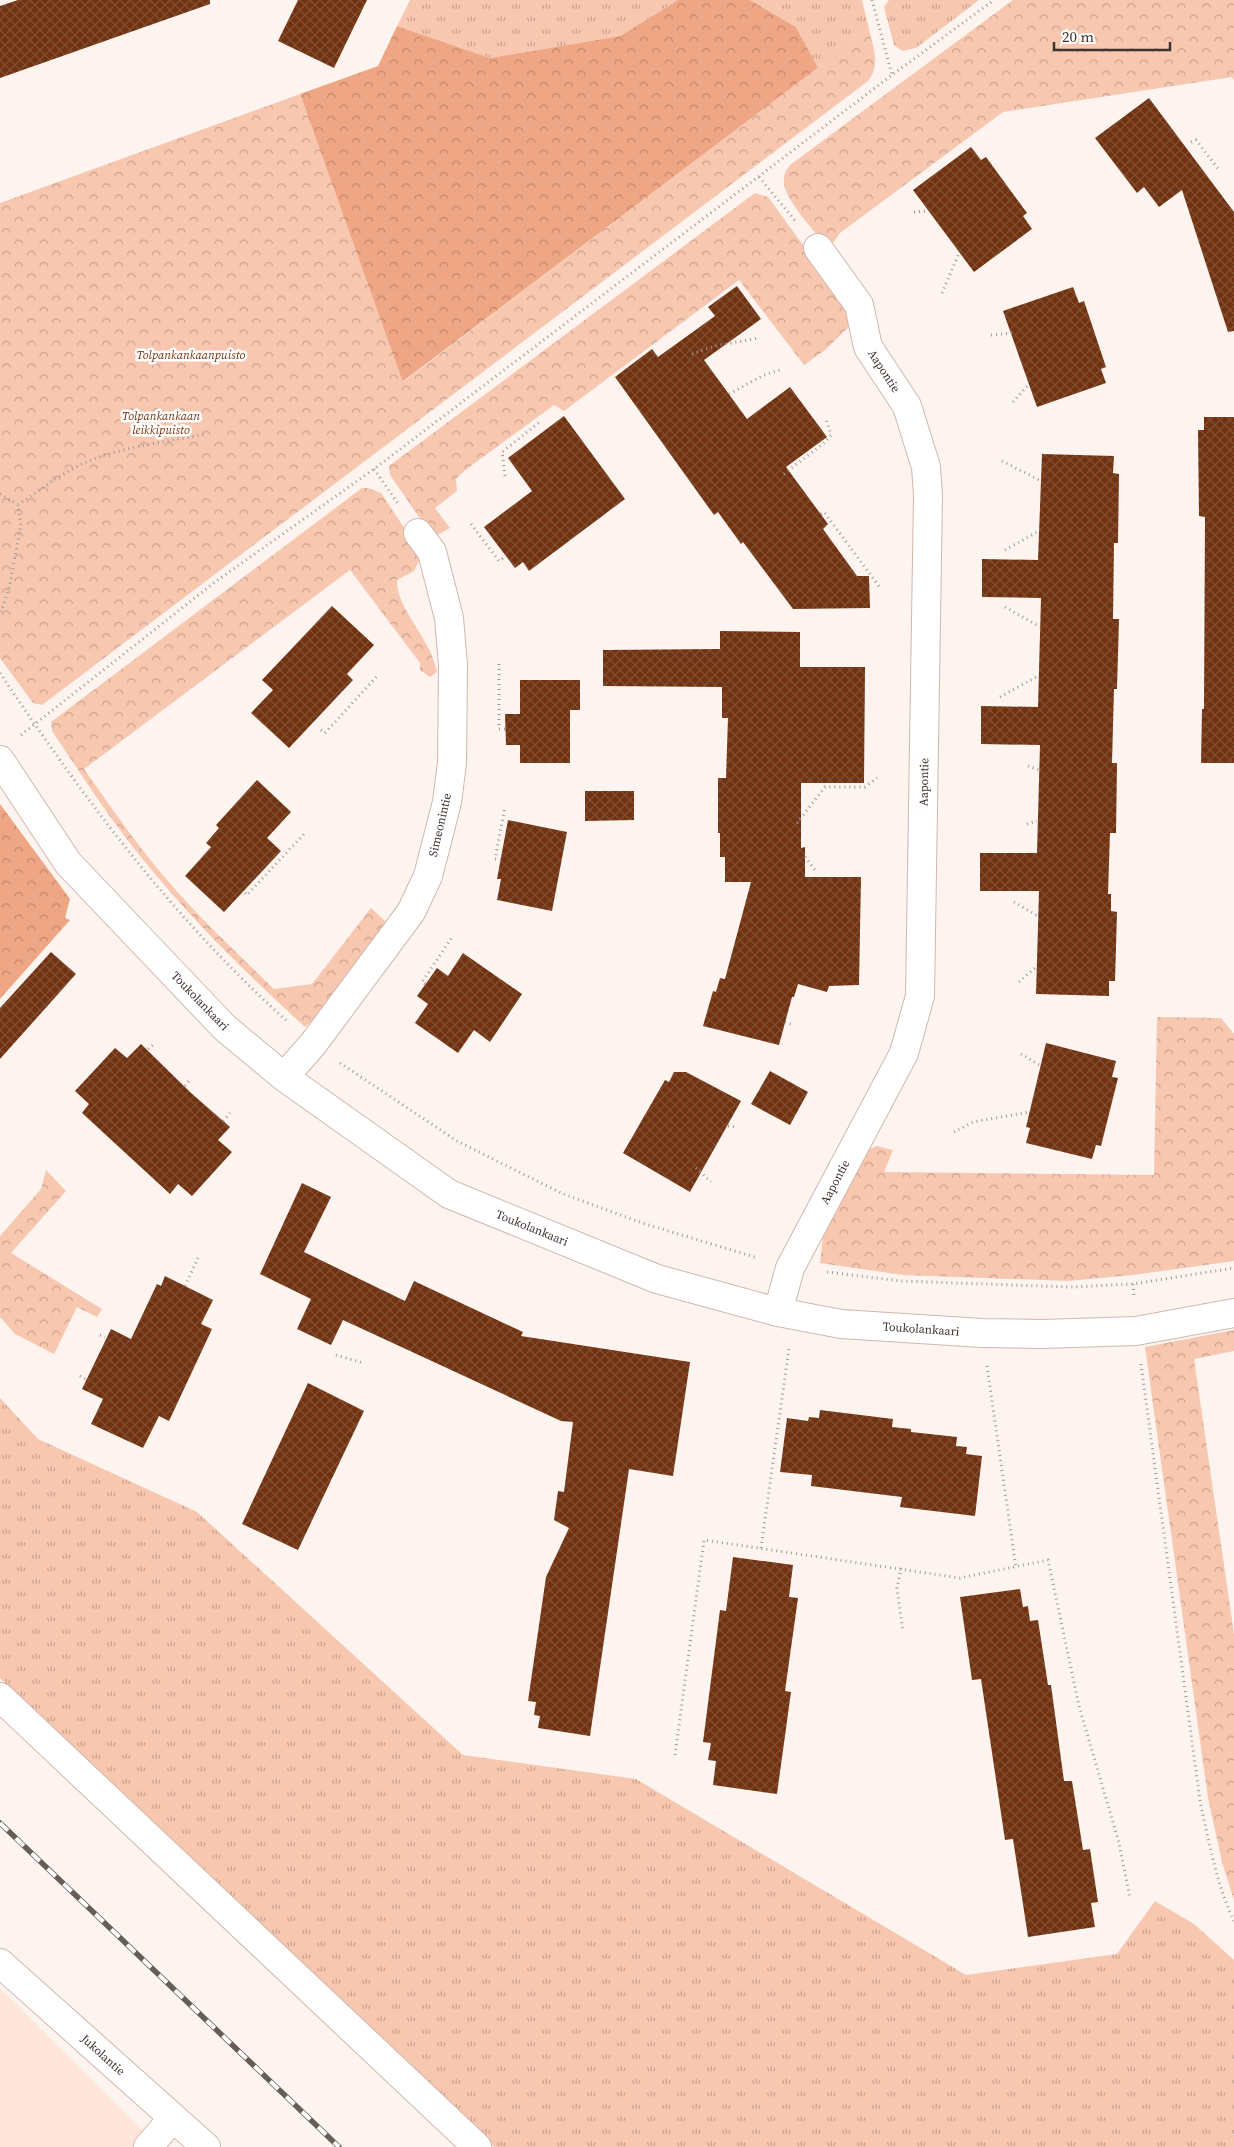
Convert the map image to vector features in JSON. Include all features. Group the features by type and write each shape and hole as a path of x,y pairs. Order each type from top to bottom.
{"street":[{"name":"Aapontie","path":"786,1314 790,1268 904,1053 920,996 928,495 926,467 907,406 868,347 859,305 818,248"},
{"name":"Simeonintie","path":"284,1077 313,1044 411,912 428,876 447,802 452,763 453,665 449,618 432,552 418,533"},
{"name":"Toukolankaari","path":"0,760 68,863 224,1027 284,1077 449,1194 656,1279 786,1314 841,1324 982,1333 1041,1334 1136,1331 1234,1313"},
{"path":"0,1697 477,2147"},
{"name":"Jukolantie","path":"0,1963 206,2147"},
{"path":"148,2147 173,2118"}],"path":[{"path":"872,0 892,75"},
{"path":"34,725 215,582 374,469 892,75 994,0"},
{"path":"1191,142 1196,140 1219,170"},
{"path":"759,177 818,248"},
{"path":"914,212 929,211"},
{"path":"942,293 959,253"},
{"path":"991,335 1013,333"},
{"path":"692,354 715,346 759,338"},
{"path":"729,394 764,375 783,369"},
{"path":"1013,402 1029,384"},
{"path":"784,474 824,443 831,435 826,420"},
{"path":"505,476 502,452 541,421"},
{"path":"18,505 60,476 80,465 105,455 207,434"},
{"path":"1002,462 1041,481"},
{"path":"374,469 418,533"},
{"path":"0,494 18,505 21,524 9,589 0,614"},
{"path":"821,514 824,512 881,589"},
{"path":"471,524 499,561 506,556"},
{"path":"1005,550 1039,531"},
{"path":"1005,607 1040,627"},
{"path":"499,664 499,729 505,729"},
{"path":"0,673 34,725 117,838 165,897 211,949 313,1044 457,1141 561,1193 642,1223 790,1268 901,1281 1070,1288 1133,1284 1234,1268"},
{"path":"321,730 324,733 379,674"},
{"path":"1000,697 1038,676"},
{"path":"1028,766 1039,770"},
{"path":"797,823 825,787 865,787 877,778"},
{"path":"500,860 495,859 505,807"},
{"path":"1027,824 1037,821"},
{"path":"245,893 247,895 304,834"},
{"path":"805,857 815,870"},
{"path":"1014,902 1039,917"},
{"path":"426,984 422,982 453,936"},
{"path":"1019,982 1036,967"},
{"path":"786,1022 790,1024"},
{"path":"148,1050 153,1045"},
{"path":"1021,1054 1041,1066"},
{"path":"184,1086 191,1078"},
{"path":"954,1132 973,1122 1029,1112"},
{"path":"223,1121 230,1114"},
{"path":"728,1126 735,1127"},
{"path":"696,1168 711,1182"},
{"path":"185,1286 198,1258"},
{"path":"1133,1284 1136,1331 1200,1801 1214,1868 1225,1902 1234,1921"},
{"path":"761,1548 786,1314"},
{"path":"982,1333 1016,1568"},
{"path":"100,1335 106,1338"},
{"path":"336,1355 363,1363"},
{"path":"80,1376 87,1380"},
{"path":"675,1755 704,1540 960,1578 1048,1560 1079,1706 1119,1843 1130,1898"},
{"path":"901,1568 897,1588 903,1632"}],"shaded area":[{"path":"0,1989 7,1995 159,2147 0,2147"}],"green space":[{"path":"410,0 678,0 620,36 490,58 397,26"},
{"path":"678,0 750,0 796,27 818,68 402,382 300,94 378,66 397,26 490,58 620,36"},
{"path":"750,0 862,0 869,29 818,68 796,27"},
{"path":"889,0 979,0 916,48 902,51 894,45 884,7"},
{"path":"1013,0 1234,0 1234,80 1232,77 1003,112 840,233 833,243 826,244 822,241 794,205 786,190 784,178 790,165"},
{"name":"Tolpankankaanpuisto","path":"869,29 875,62 872,75 868,81 42,705 33,703 0,658 0,203 300,94 403,382"},
{"path":"755,193 768,197 849,308 851,325 825,350 804,365 739,280 564,411 554,405 464,471 456,479 457,491 435,508 450,528 439,534 430,533 390,475 389,466"},
{"path":"362,488 368,488 381,493 415,544 419,561 414,571 397,580 398,591 402,602 434,659 437,672 430,677 420,670 420,663 350,570 84,769 162,874 210,927 274,989 312,984 371,908 386,922 317,1017 305,1027 210,935 143,860 52,731 51,722"},
{"path":"0,804 70,899 65,918 70,920 0,999"},
{"path":"1157,1017 1221,1018 1234,1034 1234,1261 1133,1275 1068,1281 903,1275 820,1263 823,1236 869,1149 877,1146 893,1150 884,1172 1154,1175"},
{"path":"46,1170 66,1191 11,1253 102,1309 97,1317 77,1307 54,1354 15,1334 0,1317 0,1236 41,1189"},
{"path":"1234,1330 1234,1351 1194,1359 1234,1634 1234,1900 1222,1862 1208,1798 1145,1347"},
{"path":"0,1398 38,1439 197,1512 463,1755 636,1779 966,1975 1117,1954 1155,1901 1194,1924 1234,1960 1234,2147 494,2147 0,1678"}],"building":[{"path":"18,0 210,0 210,4 0,78 0,6"},
{"path":"298,0 367,0 334,68 278,41"},
{"path":"1149,98 1234,212 1234,331 1228,332 1182,190 1159,207 1144,187 1137,193 1095,138"},
{"path":"971,147 981,160 986,157 1027,213 1023,216 1032,229 974,272 913,190"},
{"path":"737,286 761,319 704,360 747,419 790,387 827,437 786,467 828,524 823,529 857,576 869,576 870,608 793,609 718,512 714,515 615,377 652,349 658,357 715,316 708,307"},
{"path":"1073,287 1079,303 1084,301 1106,367 1101,369 1106,383 1037,407 1003,311"},
{"path":"564,416 625,499 529,571 523,562 515,568 484,527 532,491 508,458"},
{"path":"1204,417 1234,417 1234,763 1201,763 1202,709 1204,709 1205,517 1199,516 1198,430 1204,430"},
{"path":"1042,454 1114,456 1113,473 1119,474 1118,543 1114,543 1113,619 1119,619 1117,689 1114,689 1112,763 1117,763 1116,833 1110,833 1108,894 1111,894 1111,911 1117,912 1115,981 1109,981 1109,996 1036,994 1039,891 980,891 980,853 1037,853 1040,745 981,744 981,706 1038,707 1041,598 982,597 982,559 1038,560"},
{"path":"332,606 374,645 347,674 353,680 289,748 251,713 273,690 262,680"},
{"path":"720,631 800,632 800,667 865,667 864,783 801,783 801,848 805,847 805,877 861,877 859,985 829,986 827,992 798,984 794,997 792,997 779,1045 703,1026 713,991 716,992 720,978 725,979 751,882 725,882 725,857 720,857 718,778 726,778 728,718 722,718 722,687 603,686 603,650 720,649"},
{"path":"520,680 580,680 580,710 570,710 570,763 520,763 520,745 506,745 505,714 520,714"},
{"path":"257,780 291,812 267,838 281,851 224,912 185,876 211,847 206,843 219,828 216,825"},
{"path":"585,791 634,791 634,820 585,821"},
{"path":"508,820 567,832 552,911 497,900 501,879 497,879"},
{"path":"51,952 76,974 0,1059 0,1008"},
{"path":"463,953 522,994 490,1042 474,1030 458,1053 415,1023 428,1004 417,996 437,968 448,976"},
{"path":"1046,1043 1116,1061 1112,1077 1118,1078 1101,1146 1096,1145 1092,1159 1026,1143 1030,1128 1026,1127"},
{"path":"141,1044 191,1093 230,1127 218,1140 232,1152 192,1196 178,1184 170,1194 82,1113 89,1104 75,1091 115,1048 127,1058"},
{"path":"770,1071 808,1092 790,1125 751,1104"},
{"path":"674,1072 686,1072 741,1101 690,1192 623,1153 665,1080 669,1082"},
{"path":"302,1183 331,1197 304,1252 405,1301 414,1281 523,1332 521,1336 690,1362 673,1476 629,1469 590,1736 538,1728 540,1716 534,1715 536,1702 528,1701 546,1577 569,1528 554,1520 558,1491 564,1492 573,1422 561,1421 343,1320 331,1345 297,1329 311,1299 260,1274"},
{"path":"165,1276 213,1300 201,1324 212,1329 169,1421 159,1416 143,1448 91,1424 103,1399 82,1389 111,1329 131,1339 157,1284 161,1286"},
{"path":"308,1383 364,1411 298,1550 242,1524"},
{"path":"820,1410 893,1419 892,1427 911,1429 911,1432 957,1437 956,1446 967,1447 966,1454 982,1456 975,1516 900,1507 902,1497 811,1486 812,1475 780,1472 787,1418 808,1421 809,1417 819,1418"},
{"path":"733,1557 793,1565 789,1597 798,1598 785,1691 791,1692 777,1794 713,1785 716,1761 708,1760 711,1743 703,1742 720,1610 726,1611"},
{"path":"1020,1589 1023,1607 1028,1606 1030,1621 1038,1620 1048,1685 1051,1685 1064,1781 1072,1781 1083,1850 1090,1849 1098,1902 1091,1903 1095,1927 1028,1937 1013,1839 1005,1840 981,1679 972,1680 960,1597"}],"railway":[{"path":"0,1823 339,2147"}],"park label":[{"name":"Tolpankankaan leikkipuisto","path":"161,423"}]}
